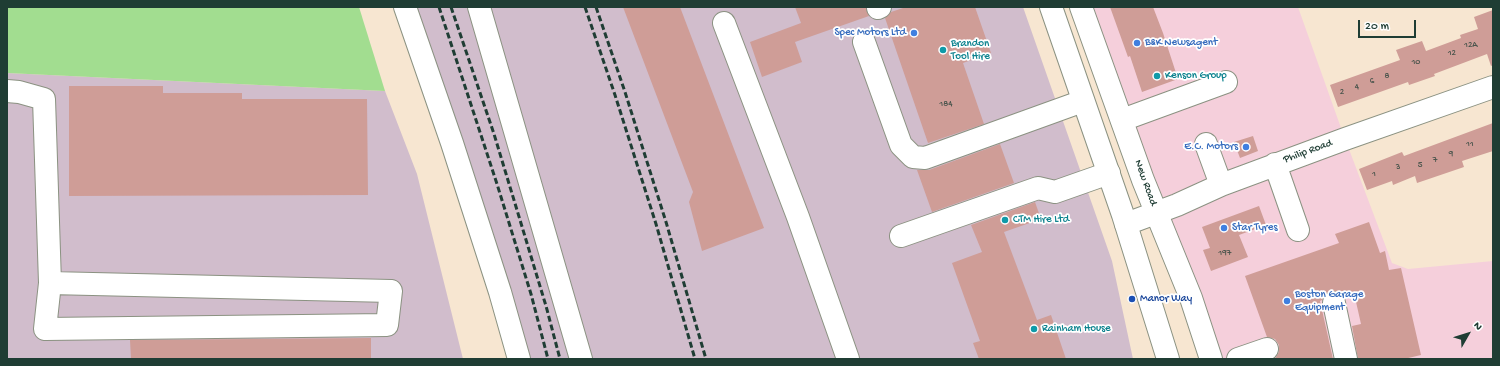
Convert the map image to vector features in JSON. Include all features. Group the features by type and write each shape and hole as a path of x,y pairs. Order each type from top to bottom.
{"main road":[{"path":"405,7 452,143 500,292 518,359"},
{"path":"479,7 581,359"},
{"path":"1051,7 1126,224 1168,359"},
{"name":"New Road","path":"1081,7 1156,213 1190,298 1211,359"},
{"path":"724,23 798,217 848,359"},
{"path":"864,42 901,145 913,157 925,158 1083,101"},
{"path":"1122,120 1226,82"},
{"name":"Philip Road","path":"1126,224 1275,164 1345,138 1493,87"},
{"path":"7,91 19,92 44,99 50,283 45,329 387,325 391,291 50,283"},
{"path":"1206,144 1221,185"},
{"path":"1275,164 1298,230"},
{"path":"901,236 1038,188 1054,192 1108,173"},
{"path":"1334,303 1346,359"},
{"path":"1238,359 1267,349"}],"shaded area":[{"path":"410,7 1023,7 1112,261 1133,359 525,359"},
{"path":"1081,7 1298,7 1341,128 1392,263 1408,269 1493,261 1493,359 1208,359"},
{"path":"7,73 385,91 417,174 463,359 7,359"}],"green space":[{"path":"7,7 359,7 385,91 7,73"}],"building":[{"path":"623,7 680,7 764,228 702,251 689,202 693,192"},
{"path":"795,7 866,7 869,16 795,42 802,62 762,77 750,42 801,23"},
{"path":"906,7 975,7 991,53 963,63 984,124 928,143 885,18 891,12"},
{"path":"1110,7 1153,7 1178,79 1142,92 1130,56 1128,57"},
{"path":"1493,10 1493,65 1491,66 1487,54 1434,74 1435,76 1409,85 1408,82 1338,107 1330,85 1400,60 1396,50 1422,41 1426,51 1461,38 1460,35 1478,29 1474,17"},
{"path":"69,86 163,86 163,93 242,93 242,99 367,99 368,195 69,196"},
{"path":"1493,123 1493,151 1462,161 1464,167 1417,183 1415,176 1393,185 1392,181 1367,190 1359,169 1402,152 1404,156"},
{"name":"E.C. Motors","path":"1253,136 1258,151 1240,158 1234,142"},
{"path":"1000,144 1014,183 932,212 917,170 929,170"},
{"path":"1035,202 1041,219 1004,232 1037,320 1051,315 1066,359 979,359 973,343 980,341 952,263 982,252 971,225"},
{"path":"1259,206 1266,225 1239,235 1248,257 1211,271 1203,250 1210,248 1202,227"},
{"path":"1369,222 1380,253 1385,251 1389,270 1401,268 1421,355 1404,359 1358,359 1352,326 1361,324 1354,293 1344,295 1338,291 1332,291 1326,294 1320,301 1333,359 1275,359 1279,352 1279,345 1275,339 1267,337 1245,276 1339,243 1335,234"},
{"path":"371,338 371,359 131,359 130,340"}],"railway":[{"path":"439,7 497,184 531,294 548,359"},
{"path":"451,7 494,134 546,306 560,359"},
{"path":"585,7 656,224 695,359"},
{"path":"596,7 625,92 666,222 706,359"}],"place":[{"name":"Spec Motors Ltd","path":"914,33"},
{"name":"B&K Newsagent","path":"1137,43"},
{"name":"Brandon Tool Hire","path":"943,50"},
{"name":"Kenson Group","path":"1157,76"},
{"name":"E.C. Motors","path":"1246,147"},
{"name":"CTM Hire Ltd","path":"1005,220"},
{"name":"Star Tyres","path":"1224,228"},
{"name":"Manor Way","path":"1132,299"},
{"name":"Boston Garage Equipment","path":"1287,301"},
{"name":"Rainham House","path":"1034,329"}]}
